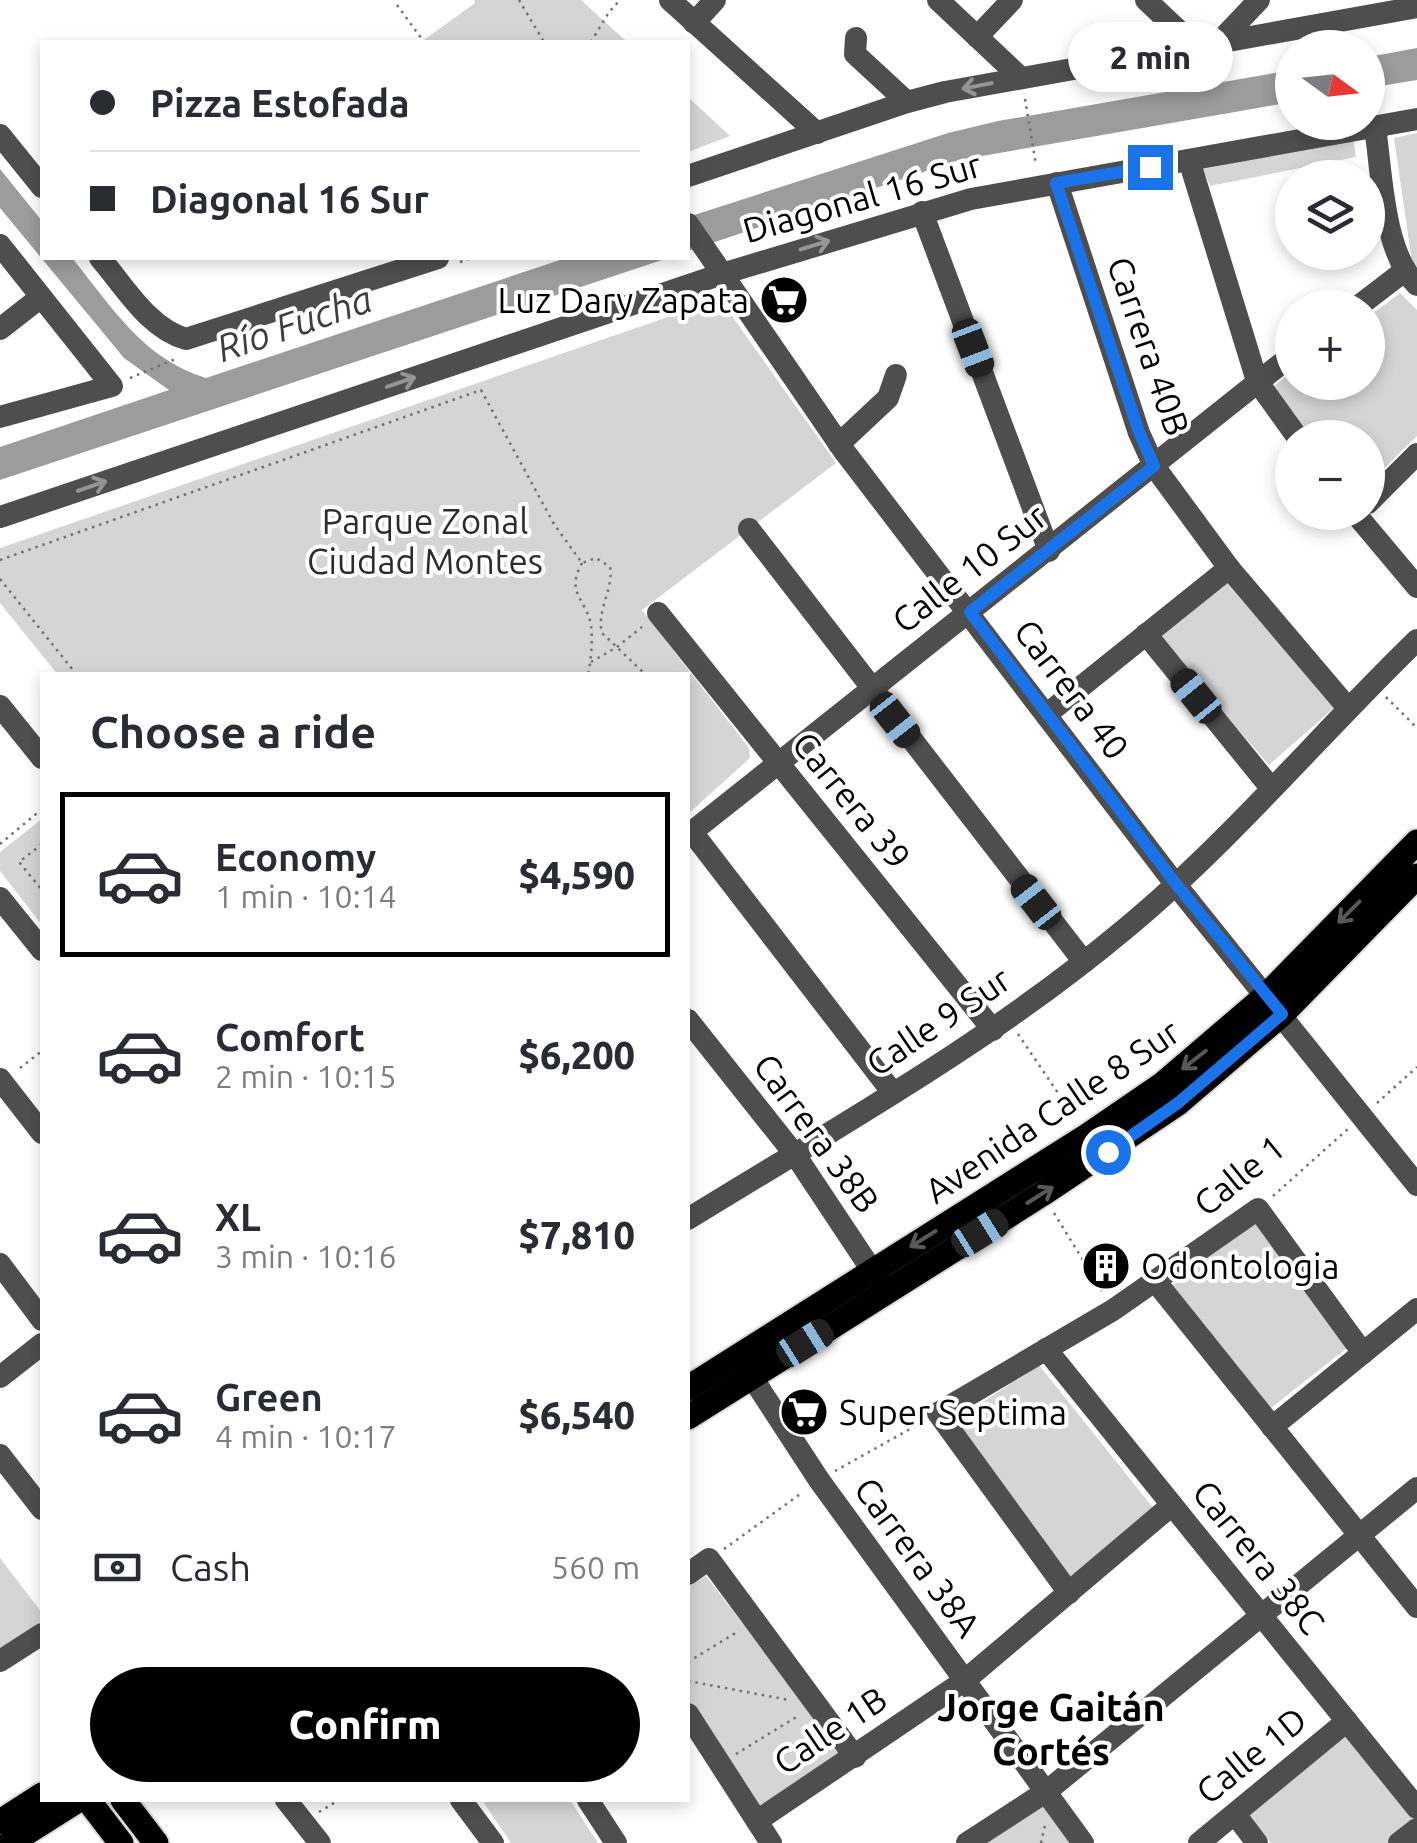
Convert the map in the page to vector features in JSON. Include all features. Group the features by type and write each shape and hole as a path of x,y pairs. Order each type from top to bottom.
{"main road":[{"name":"Avenida Calle 8 Sur","path":"879,1281 1042,1194 1178,1103 1274,1005 1417,842"},
{"name":"Avenida Calle 8 Sur","path":"690,1415 744,1367 879,1281 1274,1005 1417,876"},
{"name":"Avenida Calle 8 Sur","path":"690,1387 744,1367"},
{"path":"0,1822 40,1796"},
{"path":"10,1843 75,1802"},
{"path":"90,1802 121,1843"},
{"path":"125,1802 156,1843"}],"street":[{"path":"670,0 817,133"},
{"path":"694,23 715,0"},
{"path":"938,0 1022,78"},
{"path":"977,37 1012,0"},
{"path":"1146,0 1195,46"},
{"path":"1220,40 1259,0"},
{"name":"Diagonal 16 Sur","path":"690,175 907,102 1220,40 1417,7"},
{"path":"856,38 855,54 907,102"},
{"name":"Diagonal 16 Sur","path":"1385,125 1417,119"},
{"path":"0,135 40,185"},
{"name":"Diagonal 16 Sur","path":"0,517 717,267 971,199 1302,140"},
{"path":"1377,140 1394,252 1410,278 1385,292"},
{"path":"1189,160 1257,382 1285,420"},
{"name":"Carrera 40B","path":"1056,183 1139,432 1154,466 1229,568 1348,708"},
{"path":"922,212 1049,551"},
{"name":"Carrera 40","path":"690,227 839,444 1176,884 1417,1185"},
{"path":"0,245 112,386 0,418"},
{"path":"102,260 151,318 189,345 432,260"},
{"path":"0,329 41,297"},
{"name":"Calle 10 Sur","path":"690,833 1275,368"},
{"path":"839,444 888,398 896,374"},
{"path":"1385,485 1417,454"},
{"path":"749,529 1084,962"},
{"path":"1374,530 1417,587"},
{"path":"1048,714 1229,568"},
{"name":"Carrera 39","path":"658,613 776,762 1001,1025"},
{"path":"1146,634 1270,788"},
{"name":"Calle 9 Sur","path":"691,1211 796,1156 1001,1025 1084,962 1176,884 1417,640"},
{"path":"0,706 40,756"},
{"path":"690,833 893,1094"},
{"path":"0,898 40,948"},
{"name":"Carrera 38B","path":"690,1023 796,1156 879,1281"},
{"path":"1,1080 40,1129"},
{"path":"1258,1209 1363,1352"},
{"name":"Calle 1","path":"1069,1593 938,1414 1113,1310 1258,1209"},
{"path":"0,1264 40,1317"},
{"path":"1156,1282 1417,1607"},
{"path":"1272,1427 1417,1309"},
{"path":"0,1377 40,1346"},
{"name":"Carrera 38C","path":"1046,1349 1417,1808"},
{"name":"Carrera 38A","path":"744,1367 819,1480 1084,1843"},
{"path":"0,1455 40,1506"},
{"path":"966,1843 1047,1791 1417,1488"},
{"name":"Calle 1B","path":"757,1821 964,1682 1172,1505"},
{"path":"690,1573 710,1559 855,1756"},
{"path":"0,1661 40,1635"},
{"path":"690,1717 771,1843"},
{"name":"Calle 1D","path":"1199,1843 1347,1722"},
{"path":"288,1802 320,1843"},
{"path":"462,1802 492,1843"},
{"path":"589,1802 616,1843"},
{"path":"1235,1814 1257,1843"},
{"path":"1399,1843 1417,1828"}],"path":[{"path":"519,0 543,40"},
{"path":"592,40 620,0"},
{"path":"397,5 423,40"},
{"path":"1026,107 1036,161"},
{"path":"112,386 189,345"},
{"path":"0,560 481,390 554,524 582,563"},
{"path":"588,672 591,624 576,592 575,576 582,563 596,558 610,567 611,575 599,624 602,633 643,672"},
{"path":"0,579 75,672"},
{"path":"590,662 617,648 658,613"},
{"path":"1373,683 1417,728"},
{"path":"0,844 40,811"},
{"path":"40,846 19,862 40,888"},
{"path":"1001,1025 1087,1136"},
{"path":"1,1080 40,1051"},
{"name":"Calle 1","path":"1258,1209 1417,1067"},
{"path":"1042,1194 1113,1310"},
{"path":"690,1661 753,1622"},
{"path":"690,1681 816,1705"},
{"path":"719,1764 816,1705"}],"green space":[{"path":"474,0 581,0 625,40 424,40"},
{"path":"690,99 730,136 690,151"},
{"path":"1417,133 1417,267 1412,262 1394,138"},
{"path":"1348,140 1353,140 1356,157 1275,160 1275,173 1210,186 1203,169"},
{"path":"1400,293 1417,310 1417,436 1385,467 1385,420 1295,420 1280,400 1385,400 1385,304"},
{"name":"Parque Zonal Ciudad Montes","path":"720,299 836,463 642,610 749,748 750,758 690,812 690,672 56,672 0,603 0,548"},
{"path":"1223,579 1335,707 1269,765 1157,636"},
{"path":"40,821 40,922 0,871 0,852"},
{"path":"1255,1219 1352,1344 1266,1412 1169,1288"},
{"path":"1039,1365 1154,1509 1068,1579 951,1423"},
{"path":"0,1558 40,1610 40,1629 0,1654"},
{"path":"706,1576 841,1751 757,1811 690,1702 690,1586"},
{"path":"1346,1735 1415,1822 1388,1843 1271,1843 1248,1813"},
{"path":"483,1802 571,1802 598,1843 511,1843"},
{"path":"1042,1805 1070,1843 986,1843"}],"shaded area":[{"path":"1417,48 1417,80 1385,85 1385,54"},
{"path":"1275,73 1275,105 959,160 690,250 690,216 948,133"},
{"path":"0,169 40,219 40,256 0,208"},
{"path":"43,260 74,260 146,344 164,358 206,378 560,260 662,260 0,480 0,447 169,390 124,358"}],"place":[{"name":"Luz Dary Zapata","path":"784,300"},
{"name":"Odontologia","path":"1106,1266"},
{"name":"Super Septima","path":"804,1412"}],"district":[{"name":"Jorge Gaitán Cortés","path":"1051,1729"}],"route":[{"path":"1108,1152 1178,1103 1282,1014 1176,884 970,612 1154,466 1139,432 1056,183 1150,167"}],"water label":[{"name":"Río Fucha","path":"294,323"}]}
